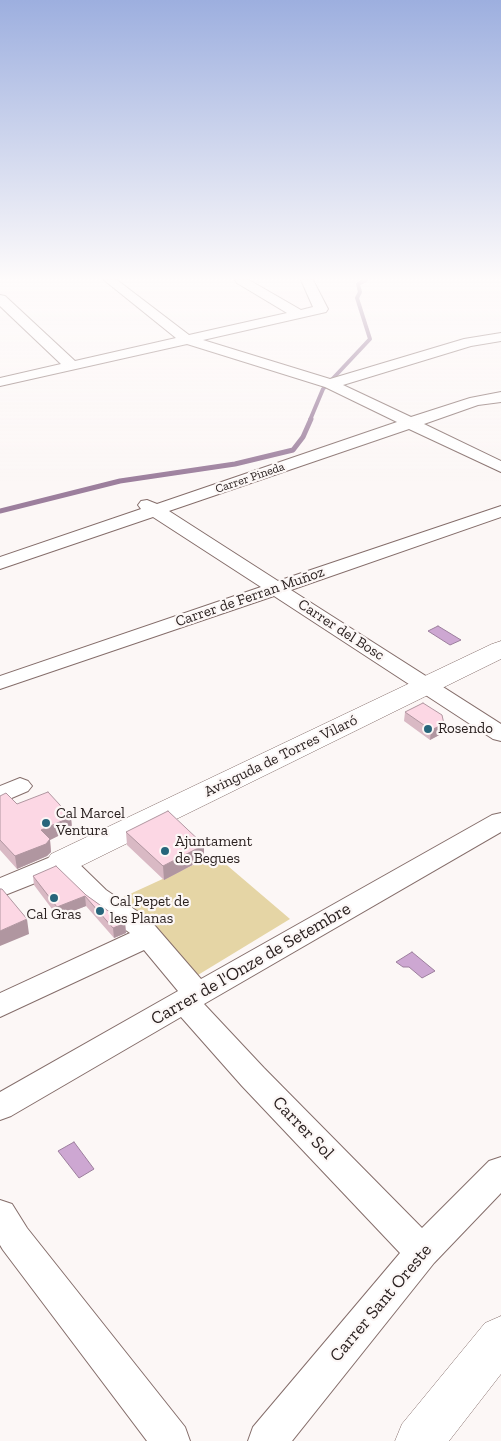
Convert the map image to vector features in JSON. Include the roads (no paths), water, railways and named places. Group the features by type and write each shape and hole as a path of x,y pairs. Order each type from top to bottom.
{"street":[{"path":"52,347 71,365"},
{"path":"0,382 150,347"},
{"path":"212,347 330,384 501,467"},
{"path":"330,384 452,347"},
{"path":"482,347 493,352"},
{"name":"Carrer Pineda","path":"0,563 149,506 411,424 475,401 501,397"},
{"name":"Carrer del Bosc","path":"149,506 501,734"},
{"name":"Carrer de Ferran Muñoz","path":"0,683 501,511"},
{"name":"Avinguda de Torres Vilaró","path":"62,862 501,649"},
{"name":"Carrer de l'Onze de Setembre","path":"0,1107 501,821"},
{"path":"0,888 62,862"},
{"name":"Carrer Sol","path":"62,862 97,897 140,927 191,999 253,1077 422,1252"},
{"path":"0,1006 147,937"},
{"name":"Carrer Sant Oreste","path":"267,1441 422,1252 501,1171"},
{"path":"0,1215 15,1239 171,1441"},
{"path":"419,1441 501,1338"}],"waterway":[{"path":"310,420 323,389 362,347"},
{"path":"0,511 120,481 235,464 293,450 303,437 311,419"}],"place":[{"name":"Rosendo","path":"428,729"},
{"name":"Cal Marcel Ventura","path":"46,823"},
{"name":"Ajuntament de Begues","path":"165,851"},
{"name":"Cal Gras","path":"54,898"},
{"name":"Cal Pepet de les Planas","path":"100,911"}]}
